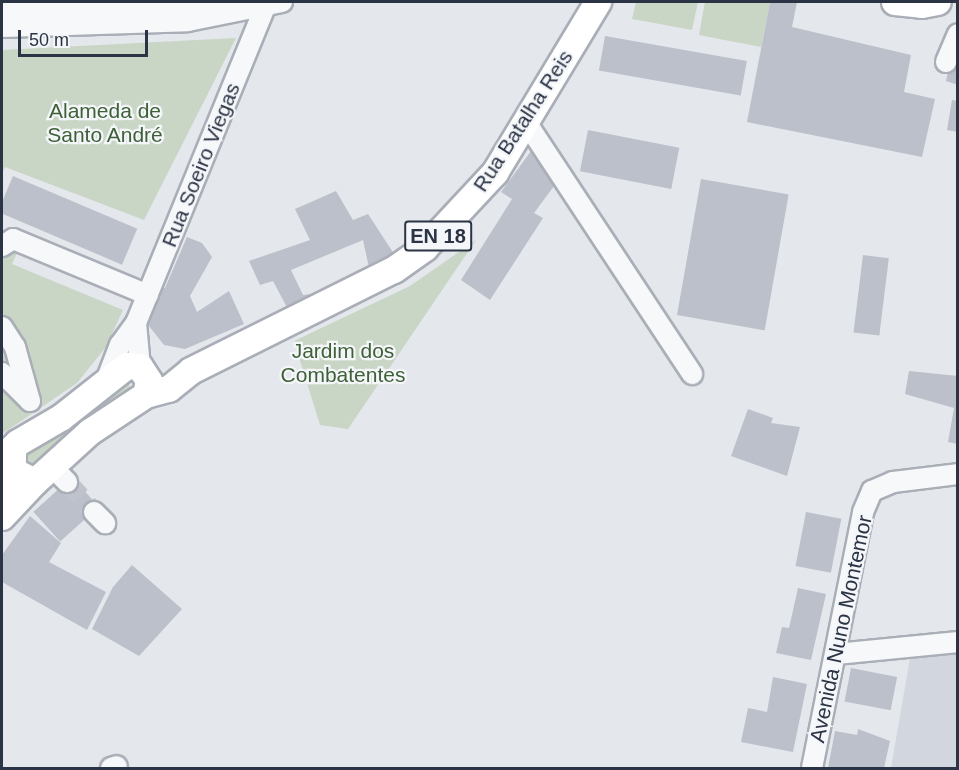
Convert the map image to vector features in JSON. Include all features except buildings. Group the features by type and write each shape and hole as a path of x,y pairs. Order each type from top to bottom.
{"main road":[{"path":"895,2 922,6 938,2"},
{"name":"Rua Batalha Reis","path":"143,378 191,371 324,307 417,253 461,213 526,122 598,3"},
{"name":"EN 18","path":"2,517 22,470 106,381 128,366 143,378 90,432 22,470"}],"street":[{"path":"2,10 189,2 271,3"},
{"path":"2,27 188,21 271,3"},
{"name":"Rua Soeiro Viegas","path":"106,381 120,345 136,323 271,3"},
{"path":"946,62 957,34"},
{"path":"526,122 692,374"},
{"path":"2,246 13,239 147,295"},
{"name":"Rua Soeiro Viegas","path":"136,323 143,378"},
{"path":"2,327 15,347 30,401 2,373"},
{"name":"Avenida Nuno Montemor","path":"812,768 863,512 872,491 893,482 957,474"},
{"path":"836,654 957,642"}],"shaded area":[{"path":"957,654 957,768 891,768 910,658"}],"green space":[{"path":"636,2 698,2 692,30 632,19"},
{"path":"705,2 770,2 761,47 699,35"},
{"name":"Alameda de Santo André","path":"236,38 144,220 5,167 2,173 2,50"},
{"name":"Jardim dos Combatentes","path":"476,240 348,429 320,425 294,341 410,286"},
{"path":"12,248 18,251 12,264 123,310 106,347 77,383 2,434 2,254"},
{"path":"121,382 128,382 132,393 36,467 29,465 25,451"}],"tunnel":[{"path":"67,482 94,512"}]}
